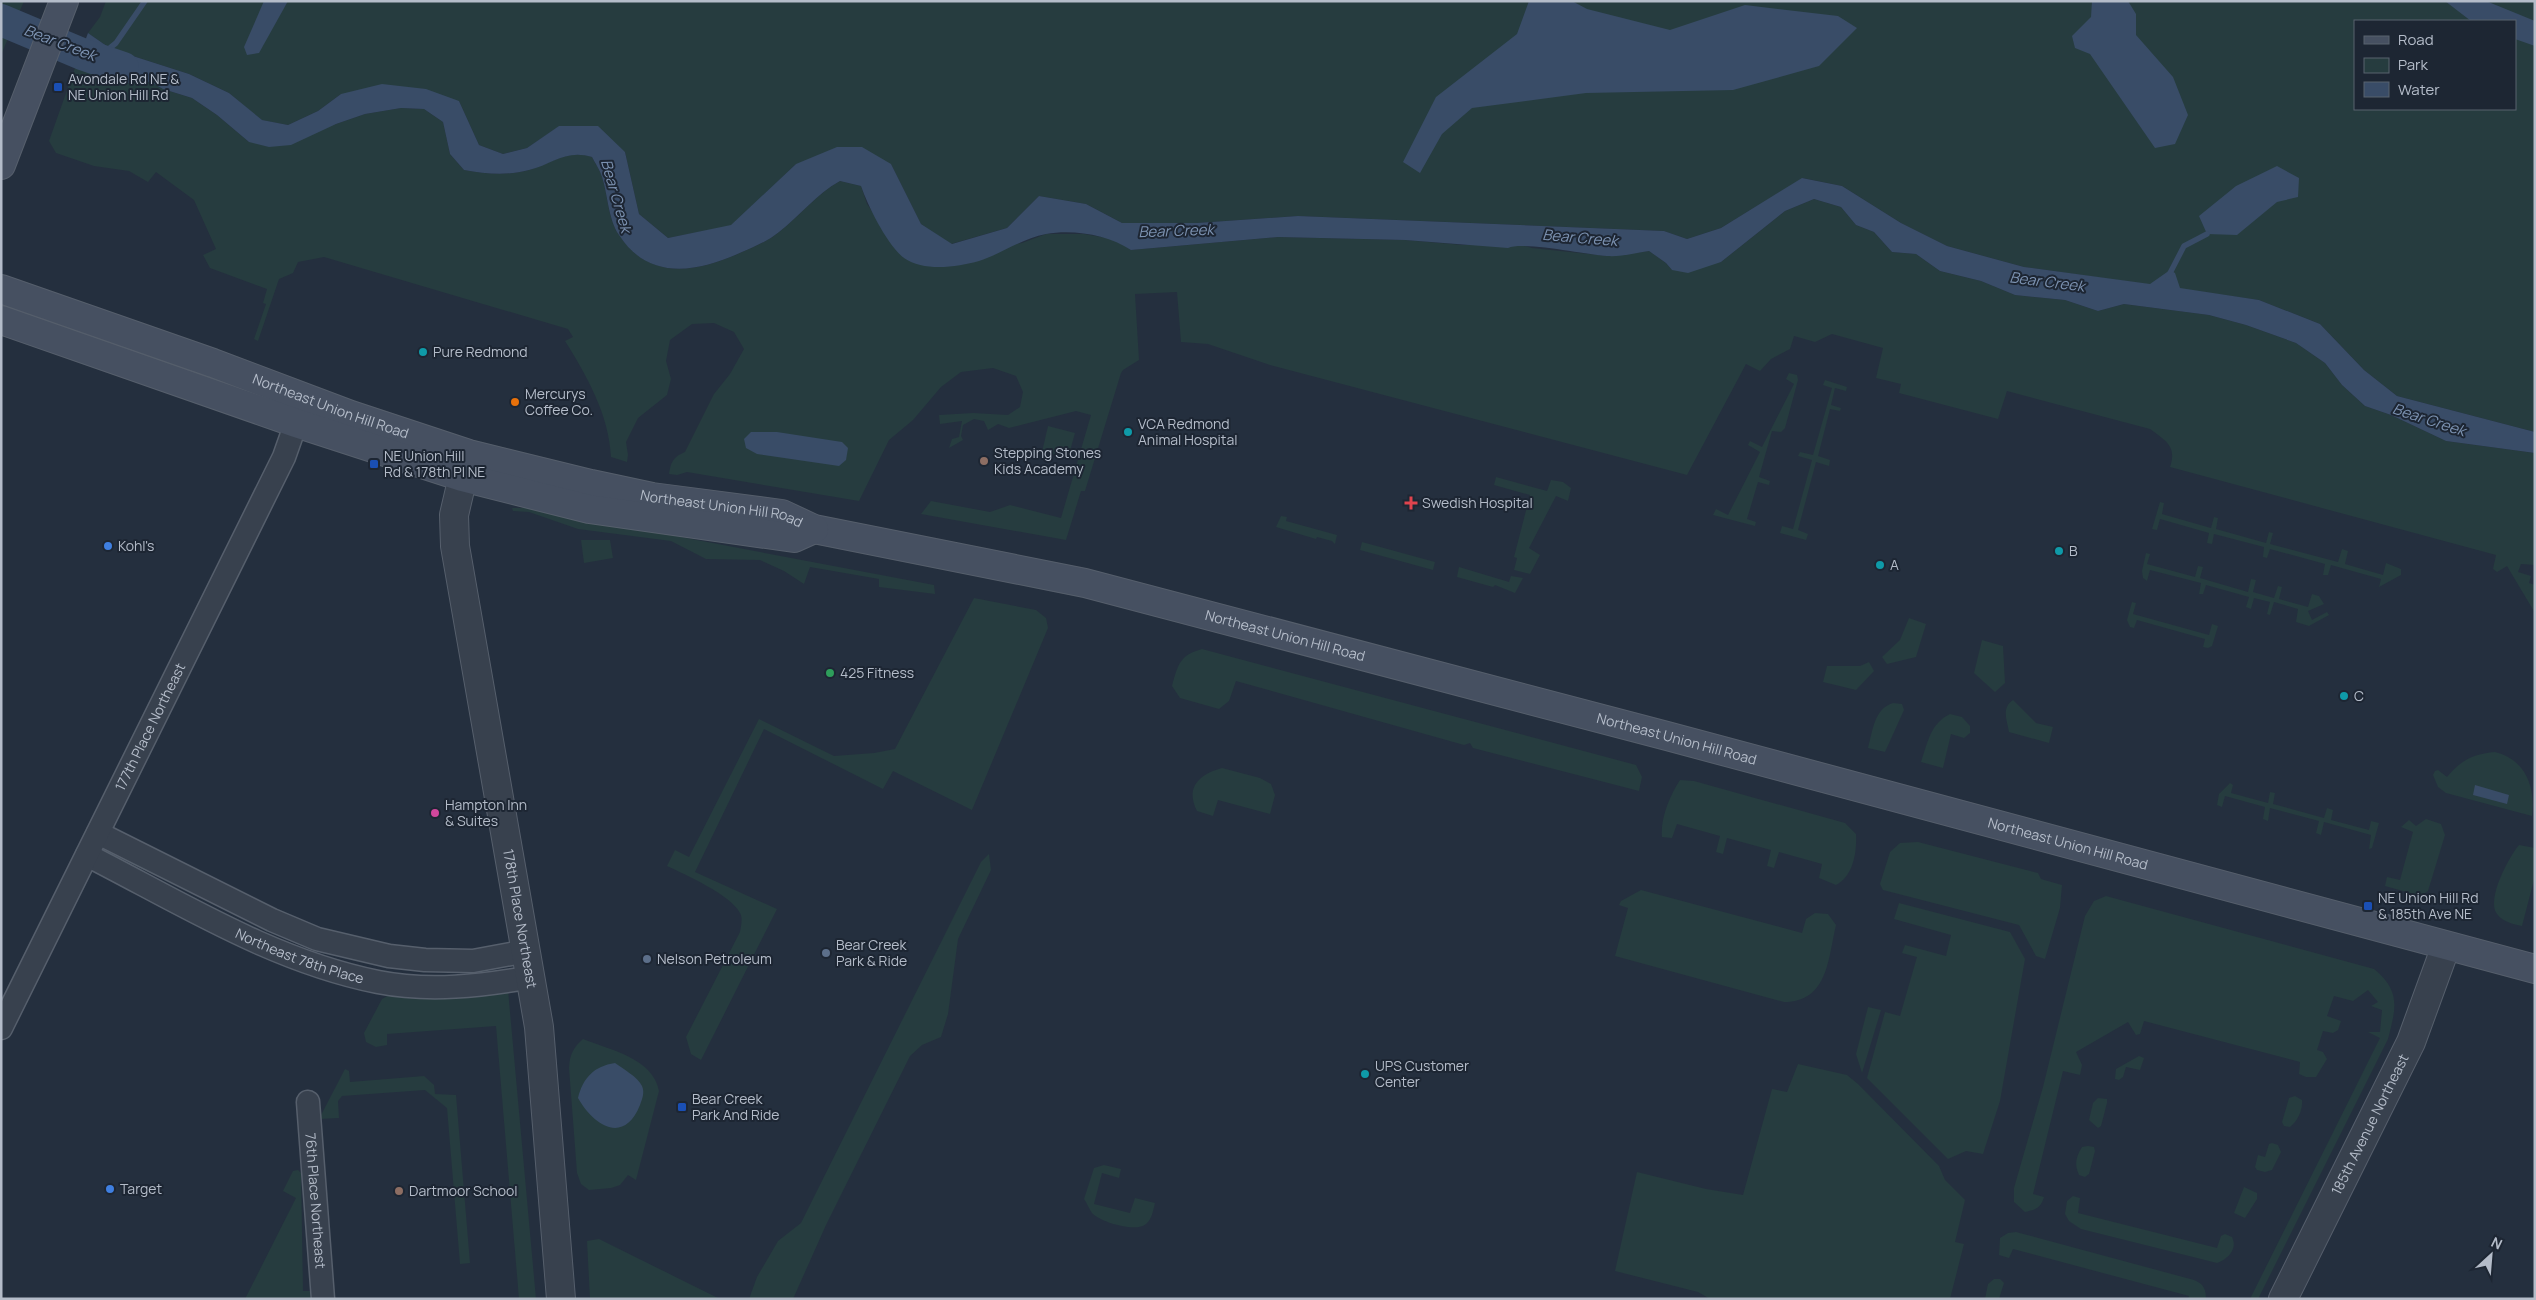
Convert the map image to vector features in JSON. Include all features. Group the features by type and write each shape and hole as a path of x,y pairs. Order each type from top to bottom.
{"main road":[{"path":"1,165 61,9"},
{"name":"Northeast Union Hill Road","path":"1,289 214,363 351,415 465,465 589,509 794,538 814,530 1085,583 1677,738 2535,970"},
{"name":"Northeast Union Hill Road","path":"1,320 296,423 465,465"}],"street":[{"name":"177th Place Northeast","path":"1,1028 284,457 296,423"},
{"name":"178th Place Northeast","path":"465,465 454,515 455,546 530,964 539,1028 561,1299"},
{"name":"Northeast 78th Place","path":"98,833 272,920 317,939 389,956 425,960 530,964"},
{"name":"Northeast 78th Place","path":"87,855 263,945 309,964 379,982 423,986 475,987 530,964"},
{"name":"185th Avenue Northeast","path":"2283,1299 2411,1042 2446,946"},
{"name":"76th Place Northeast","path":"308,1102 323,1299"}],"green space":[{"path":"1,1 24,1 1,55"},
{"path":"106,1 2535,1 2535,432 2397,396 2364,370 2320,324 2259,300 2024,267 1947,246 1901,223 1842,186 1803,178 1721,228 1687,239 1664,231 1298,216 1197,223 1122,223 1086,204 1039,196 1007,228 951,244 921,224 891,164 796,164 731,226 668,238 639,214 625,152 560,126 527,148 503,154 479,145 459,101 341,94 318,111 288,125 261,120 229,93 189,74 111,49 88,33 100,17"},
{"path":"76,65 97,70 109,79 151,82 163,89 192,98 217,115 249,142 336,124 365,114 401,108 424,109 443,122 450,154 464,170 505,174 529,170 567,156 583,155 592,157 601,174 610,215 619,235 631,250 645,260 660,266 676,269 692,268 726,259 766,241 787,226 823,192 840,181 861,186 867,204 904,258 1022,243 1046,234 1084,234 1107,238 1116,240 1131,250 1278,237 1405,240 1463,245 1517,244 1532,248 1608,256 1649,251 1666,263 1672,270 1721,262 1785,211 1814,199 1841,207 1856,225 1874,232 1892,252 1916,254 1940,271 1981,281 2015,295 2065,300 2098,311 2124,304 2209,315 2246,325 2296,343 2325,363 2342,385 2365,406 2391,415 2446,441 2535,453 2535,565 2521,564 2518,572 2531,576 2529,583 2535,585 2535,613 2507,566 2497,572 2493,569 2496,555 2170,467 2172,454 2169,445 2150,429 2007,391 1998,419 1899,393 1901,384 1876,378 1883,348 1832,334 1815,342 1794,336 1790,349 1771,359 1760,371 1746,364 1687,475 1270,365 1208,344 1181,342 1177,292 1135,294 1139,360 1121,373 1085,491 1081,491 1066,540 921,514 931,501 990,512 1010,505 1061,518 1091,415 1076,411 1009,428 998,424 988,430 984,421 974,419 963,425 961,436 963,440 949,448 952,439 959,437 962,421 940,424 939,415 973,413 1008,415 1020,407 1023,392 1016,376 993,368 961,372 941,387 913,420 889,440 859,501 687,472 677,475 669,474 673,460 685,452 714,394 730,374 744,349 734,332 714,323 692,324 670,340 666,361 671,379 667,395 638,418 626,442 627,462 611,457 606,426 596,396 565,341 573,337 568,329 324,257 298,262 293,273 279,279 258,341 254,339 266,304 263,303 267,289 210,268 203,255 216,249 194,200 156,172 148,182 129,171 94,166 56,153 49,141"},
{"path":"1789,373 1797,375 1798,380 1785,428 1781,432 1772,431 1759,477 1770,481 1769,485 1758,482 1747,519 1756,522 1755,526 1713,515 1716,509 1728,515 1760,452 1748,445 1750,441 1762,447 1794,384 1786,379"},
{"path":"1825,380 1847,387 1846,391 1835,388 1831,405 1841,408 1840,411 1830,409 1818,456 1830,460 1829,466 1816,462 1798,530 1808,534 1806,540 1780,533 1782,526 1793,529 1812,460 1798,456 1800,452 1813,455 1832,388 1823,385"},
{"path":"1048,426 1075,433 1068,458 1042,452"},
{"path":"1496,477 1547,491 1551,480 1563,482 1571,488 1568,501 1556,496 1529,548 1540,555 1530,574 1514,570 1517,558 1514,557 1530,495 1494,485"},
{"path":"2160,502 2164,503 2162,514 2211,528 2214,517 2218,518 2216,529 2266,543 2269,532 2273,533 2270,544 2338,562 2342,549 2348,551 2345,564 2383,575 2386,563 2401,569 2401,575 2379,587 2381,579 2331,565 2328,575 2323,575 2325,564 2270,549 2267,558 2263,557 2264,547 2214,534 2212,544 2207,543 2209,533 2160,519 2157,530 2152,529"},
{"path":"512,508 528,508 934,585 935,594 879,587 879,579 810,567 804,584 784,571 760,560 706,559 671,541 578,529 529,512 513,511"},
{"path":"1281,516 1287,517 1286,521 1337,535 1335,544 1332,541 1317,537 1316,539 1276,527"},
{"path":"581,540 610,540 613,558 584,563"},
{"path":"1362,542 1435,562 1433,570 1360,550"},
{"path":"2146,553 2150,554 2147,564 2195,577 2198,566 2203,567 2200,578 2248,592 2251,579 2256,580 2253,592 2274,598 2278,586 2282,587 2279,599 2308,607 2312,594 2319,596 2324,604 2308,611 2312,620 2327,612 2329,615 2309,626 2296,622 2298,609 2274,602 2270,615 2267,614 2270,602 2254,598 2251,609 2246,607 2249,597 2206,585 2203,594 2199,594 2201,583 2150,570 2147,581 2143,578 2142,571"},
{"path":"1459,567 1509,582 1511,576 1523,578 1515,593 1495,585 1493,587 1457,577"},
{"path":"974,598 1036,610 1046,618 1048,628 972,810 893,771 883,789 764,729 695,872 777,909 701,1060 691,1054 686,1037 740,932 741,917 735,906 727,899 696,880 667,866 675,850 689,857 759,719 834,756 874,753 895,749"},
{"path":"2132,602 2136,603 2133,614 2209,635 2212,624 2218,626 2212,646 2208,648 2203,647 2205,639 2137,620 2134,628 2130,627 2127,620"},
{"path":"1909,618 1926,624 1916,657 1887,664 1882,657 1900,640"},
{"path":"1982,640 2003,646 2005,683 1995,692 1974,673"},
{"path":"1202,649 1636,765 1642,777 1639,791 1473,748 1470,743 1464,745 1236,681 1229,701 1219,709 1180,698 1172,686 1178,666 1189,654"},
{"path":"1869,662 1874,671 1856,690 1823,682 1827,666 1860,666"},
{"path":"2013,700 2036,723 2053,727 2049,743 2009,732 2006,710 2009,703"},
{"path":"1893,703 1902,704 1904,710 1885,752 1868,748 1878,715"},
{"path":"1950,714 1962,717 1970,726 1970,733 1964,738 1951,734 1943,768 1921,762 1934,728 1943,718"},
{"path":"2495,752 2505,755 2514,761 2526,775 2532,794 2532,816 2446,793 2438,787 2433,775 2435,771 2438,770 2447,777 2457,766 2468,759 2480,754"},
{"path":"1222,768 1260,778 1271,784 1275,795 1270,814 1218,800 1213,816 1197,811 1193,795 1196,783 1207,774"},
{"path":"1680,780 1694,781 1845,823 1856,834 1855,856 1850,870 1842,881 1836,885 1819,878 1822,864 1779,852 1774,868 1767,866 1771,850 1727,838 1723,854 1716,852 1720,836 1677,824 1672,838 1662,837 1666,807"},
{"path":"2230,783 2233,785 2231,793 2268,803 2270,792 2275,793 2273,804 2324,818 2327,808 2333,810 2331,820 2369,830 2371,821 2379,823 2372,848 2369,849 2371,835 2324,822 2321,835 2316,833 2319,821 2270,808 2268,821 2263,819 2265,807 2225,796 2222,807 2217,805 2219,794"},
{"path":"2426,819 2441,824 2445,835 2428,891 2421,896 2385,886 2387,877 2400,880 2413,832 2401,827 2409,820 2416,826"},
{"path":"1918,842 2038,873 2041,879 2062,885 2060,908 2045,959 2036,956 2019,925 1883,890 1880,884 1890,852 1900,843"},
{"path":"2519,845 2535,848 2535,876 2522,926 2502,919 2494,907 2496,889 2500,878"},
{"path":"989,854 991,870 958,939 948,1014 941,1037 922,1045 910,1056 826,1225 793,1299 749,1299 757,1277 778,1241 801,1223 981,862"},
{"path":"1641,890 1802,933 1806,919 1815,913 1828,914 1836,925 1824,976 1818,987 1810,995 1799,1000 1784,1002 1615,956 1628,908 1619,905 1621,901"},
{"path":"2106,896 2374,969 2389,985 2394,1001 2394,1009 2388,1039 2258,1299 2250,1299 2380,1038 2368,1032 2380,1032 2382,1010 2371,1006 2378,1002 2368,990 2353,1001 2334,996 2327,1016 2341,1021 2338,1030 2333,1033 2323,1031 2317,1050 2323,1052 2327,1059 2316,1077 2306,1077 2299,1074 2300,1062 2144,1021 2140,1034 2136,1035 2128,1022 2076,1052 2082,1065 2080,1075 2063,1071 2033,1194 2044,1197 2037,1208 2025,1212 2014,1202 2014,1188 2043,1087 2085,916 2094,901"},
{"path":"1899,903 2010,932 2025,959 2000,1101 1983,1154 1966,1151 1948,1159 1867,1078 1885,1012 1900,1016 1917,957 1902,953 1905,945 1946,956 1951,935 1894,919"},
{"path":"508,990 536,1299 519,1299 496,1026 387,1034 387,1045 376,1047 366,1042 364,1033 382,999 391,994"},
{"path":"1868,1007 1881,1010 1862,1073 1856,1054"},
{"path":"583,1039 629,1057 639,1063 648,1070 655,1080 659,1091 636,1180 628,1175 620,1185 611,1188 589,1190 581,1184 577,1173 569,1068 573,1052"},
{"path":"2139,1056 2144,1058 2140,1070 2126,1067 2123,1077 2119,1080 2115,1079 2116,1069"},
{"path":"1798,1064 1847,1075 1939,1166 1945,1180 1965,1200 1955,1242 1964,1244 1950,1299 1710,1299 1698,1292 1615,1271 1637,1172 1706,1189 1743,1195 1772,1089 1787,1092"},
{"path":"345,1069 349,1071 350,1082 424,1076 434,1085 435,1094 456,1095 470,1263 460,1264 447,1108 425,1090 342,1096 338,1101 339,1118 319,1119"},
{"path":"2295,1096 2302,1100 2301,1111 2290,1127 2284,1126 2282,1122 2289,1098"},
{"path":"2098,1098 2107,1099 2107,1103 2101,1126 2098,1128 2089,1120 2093,1103"},
{"path":"2269,1144 2278,1145 2281,1152 2272,1170 2265,1172 2257,1170 2255,1167 2258,1155 2265,1157"},
{"path":"2082,1147 2094,1147 2095,1151 2089,1174 2085,1177 2079,1175 2076,1161"},
{"path":"1104,1165 1121,1169 1119,1178 1102,1173 1094,1204 1130,1213 1135,1198 1155,1203 1151,1217 1146,1224 1127,1227 1102,1220 1092,1213 1084,1199 1094,1168"},
{"path":"298,1170 301,1173 303,1291 310,1291 311,1299 245,1299 296,1198 283,1191 293,1171"},
{"path":"2244,1187 2257,1193 2257,1199 2245,1218 2234,1213"},
{"path":"2073,1196 2080,1198 2078,1213 2217,1248 2221,1236 2225,1234 2232,1237 2234,1246 2231,1253 2225,1259 2217,1263 2081,1229 2069,1221 2065,1214 2067,1201"},
{"path":"2016,1232 2194,1280 2203,1287 2206,1299 2188,1299 2189,1296 2013,1249 2009,1258 1999,1255 2000,1238 2008,1233"},
{"path":"599,1239 720,1299 590,1299 587,1241"},
{"path":"1994,1279 2000,1279 2004,1283 1999,1299 1985,1299 1988,1284"}],"water":[{"path":"264,1 288,1 259,53 247,55 244,47"},
{"path":"1529,1 1572,1 1587,9 1670,30 1745,5 1838,16 1857,28 1819,66 1733,90 1586,93 1472,108 1442,134 1420,173 1403,162 1436,97 1517,34"},
{"path":"2092,1 2128,1 2136,14 2136,35 2173,77 2188,115 2175,144 2155,148 2090,54 2075,48 2072,36 2091,17"},
{"path":"2445,1 2486,1 2535,21 2535,46 2516,39 2516,20 2470,20"},
{"path":"88,33 111,49 189,74 229,93 262,120 288,125 318,111 341,94 382,84 426,89 459,101 479,145 503,154 527,148 559,126 598,126 625,152 639,214 668,238 731,225 796,164 837,147 862,147 891,164 921,224 952,244 1007,228 1039,196 1086,204 1122,223 1197,223 1298,216 1664,231 1687,239 1721,228 1802,178 1842,186 1901,223 1947,246 2024,267 2150,284 2170,270 2175,273 2180,288 2259,300 2320,324 2364,370 2397,396 2535,432 2535,453 2446,441 2391,415 2365,406 2342,385 2325,363 2296,343 2246,325 2209,315 2124,304 2098,311 2065,300 2015,295 1981,281 1940,271 1916,254 1892,252 1874,232 1856,225 1841,207 1814,199 1785,211 1721,262 1688,273 1672,270 1666,263 1649,251 1607,256 1527,246 1508,248 1405,240 1278,237 1131,250 1112,240 1090,234 1068,232 1037,236 979,261 961,265 931,267 904,258 885,235 868,204 861,186 840,181 823,192 787,226 756,246 709,264 676,269 660,266 645,260 631,250 619,235 610,214 601,174 592,157 583,155 567,156 521,172 505,174 464,170 450,154 443,122 424,109 401,108 365,114 336,124 291,145 269,147 249,142 217,115 192,98 163,89 151,82 109,79 97,70 76,65"},
{"path":"2277,166 2299,178 2298,197 2277,202 2237,235 2207,234 2199,216 2236,186"},
{"path":"751,432 777,432 842,442 848,448 846,460 839,466 757,454 746,448 744,439"},
{"path":"2475,785 2509,795 2507,804 2473,795"},
{"path":"615,1063 637,1079 643,1091 640,1105 633,1117 626,1125 618,1128 609,1127 592,1117 578,1098 590,1074 601,1067"}],"waterway":[{"path":"105,52 116,43 145,1"},
{"name":"Bear Creek","path":"1,20 82,54 123,68"},
{"path":"2168,277 2184,246 2207,234"}],"place":[{"name":"Avondale Rd NE & NE Union Hill Rd","path":"58,87"},
{"name":"Pure Redmond","path":"423,352"},
{"name":"Mercurys Coffee Co.","path":"515,402"},
{"name":"VCA Redmond Animal Hospital","path":"1128,432"},
{"name":"Stepping Stones Kids Academy","path":"984,461"},
{"name":"NE Union Hill Rd & 178th Pl NE","path":"374,464"},
{"name":"Swedish Hospital","path":"1411,503"},
{"name":"Kohl's","path":"108,546"},
{"name":"B","path":"2059,551"},
{"name":"A","path":"1880,565"},
{"name":"425 Fitness","path":"830,673"},
{"name":"C","path":"2344,696"},
{"name":"Hampton Inn & Suites","path":"435,813"},
{"name":"NE Union Hill Rd & 185th Ave NE","path":"2368,906"},
{"name":"Bear Creek Park & Ride","path":"826,953"},
{"name":"Nelson Petroleum","path":"647,959"},
{"name":"UPS Customer Center","path":"1365,1074"},
{"name":"Bear Creek Park And Ride","path":"682,1107"},
{"name":"Target","path":"110,1189"},
{"name":"Dartmoor School","path":"399,1191"}]}
